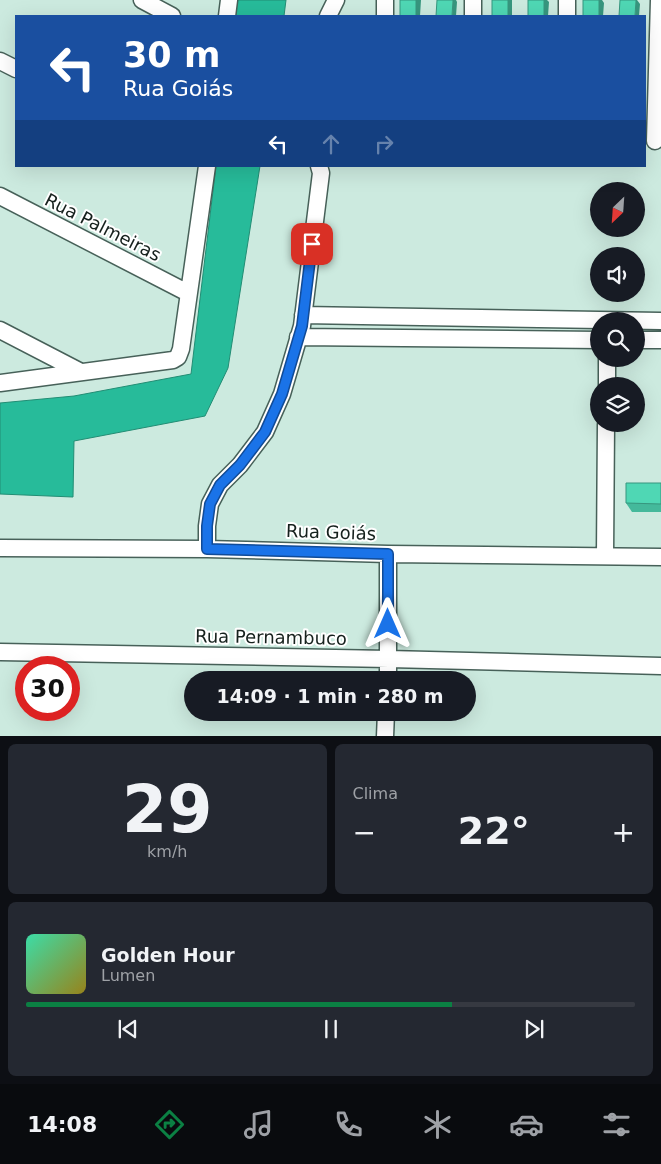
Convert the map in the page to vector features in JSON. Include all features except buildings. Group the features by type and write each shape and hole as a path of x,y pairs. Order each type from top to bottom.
{"street":[{"path":"142,0 170,15"},
{"path":"227,15 229,0"},
{"path":"328,15 336,0"},
{"path":"385,0 385,15"},
{"path":"472,15 473,0"},
{"path":"567,0 567,15"},
{"path":"655,140 659,0"},
{"path":"0,61 15,68"},
{"path":"0,383 173,360 178,357 181,349 205,167"},
{"path":"207,549 207,526 210,504 220,485 240,465 265,432 282,394 303,315 321,173 319,167"},
{"name":"Rua Palmeiras","path":"0,196 188,293"},
{"path":"303,315 661,322"},
{"path":"393,316 393,338"},
{"path":"486,318 487,339"},
{"path":"575,320 575,340"},
{"path":"0,330 81,372"},
{"path":"298,337 590,340"},
{"path":"645,340 661,340"},
{"path":"605,555 606,432"},
{"name":"Rua Goiás","path":"0,548 207,549 388,554 661,557"},
{"path":"388,554 388,671"},
{"name":"Rua Pernambuco","path":"0,652 661,666"},
{"path":"386,721 386,736"}],"shaded area":[{"path":"236,0 286,0 284,15 234,15"},
{"path":"216,167 260,167 228,368 205,416 74,441 73,497 0,494 0,403 74,396 191,374"}],"route":[{"path":"312,244 302,326 282,394 265,432 240,465 220,485 210,504 207,526 207,549 388,554 388,624"}]}
